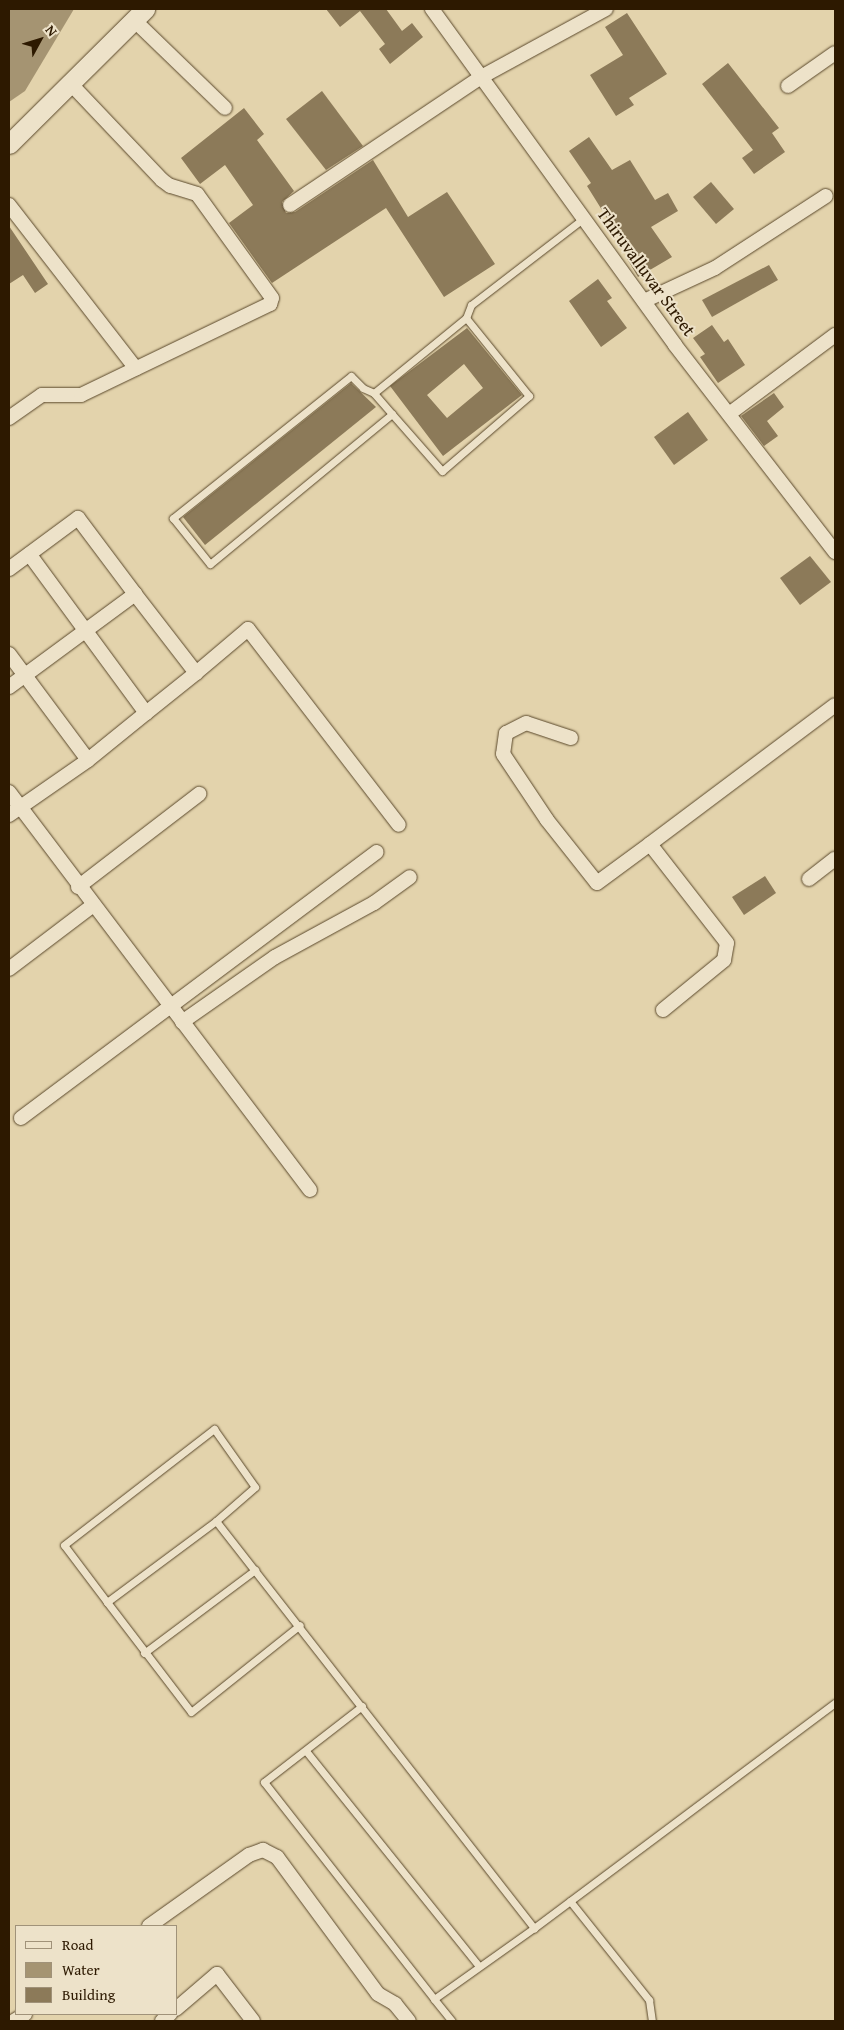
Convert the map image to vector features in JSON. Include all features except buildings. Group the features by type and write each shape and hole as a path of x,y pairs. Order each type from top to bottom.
{"street":[{"name":"Thiruvalluvar Street","path":"432,9 483,76 644,301 835,552"},
{"path":"290,205 483,76 604,9"},
{"path":"9,144 140,15 225,108"},
{"path":"788,86 835,53"},
{"path":"9,418 42,395 81,395 270,304 272,298 197,194 170,186 162,180 71,84"},
{"path":"644,301 715,268 826,196"},
{"path":"9,205 136,369"},
{"path":"729,414 835,335"},
{"path":"9,569 78,518 196,673"},
{"path":"29,554 146,713"},
{"path":"9,687 134,594"},
{"path":"14,811 88,760 248,629 399,825"},
{"path":"9,654 88,760"},
{"path":"571,738 526,723 506,733 502,754 547,820 597,883 835,705"},
{"path":"9,792 14,811 78,887 310,1190"},
{"path":"78,887 199,794"},
{"path":"650,844 727,942 724,960 663,1010"},
{"path":"21,1118 376,852"},
{"path":"809,879 835,859"},
{"path":"182,1022 275,957 374,903 410,877"},
{"path":"9,969 92,906"},
{"path":"150,1925 250,1855 263,1850 277,1857 378,1994 396,2004 409,2021"},
{"path":"178,2007 217,1974 253,2021"}],"lane":[{"path":"374,393 466,318 471,305 584,218"},
{"path":"392,414 210,564 172,518 351,376 363,388 374,393 442,471 529,396 466,318"},
{"path":"107,1602 216,1522 255,1487 214,1429 64,1545 144,1653 191,1712 300,1625"},
{"path":"216,1522 300,1625 534,1928"},
{"path":"144,1653 255,1570"},
{"path":"434,1999 534,1928 835,1703"},
{"path":"362,1706 264,1782 452,2021"},
{"path":"306,1750 479,1966"},
{"path":"570,1901 649,2000 652,2021"}],"water":[{"path":"9,9 74,9 25,91 9,102"}]}
